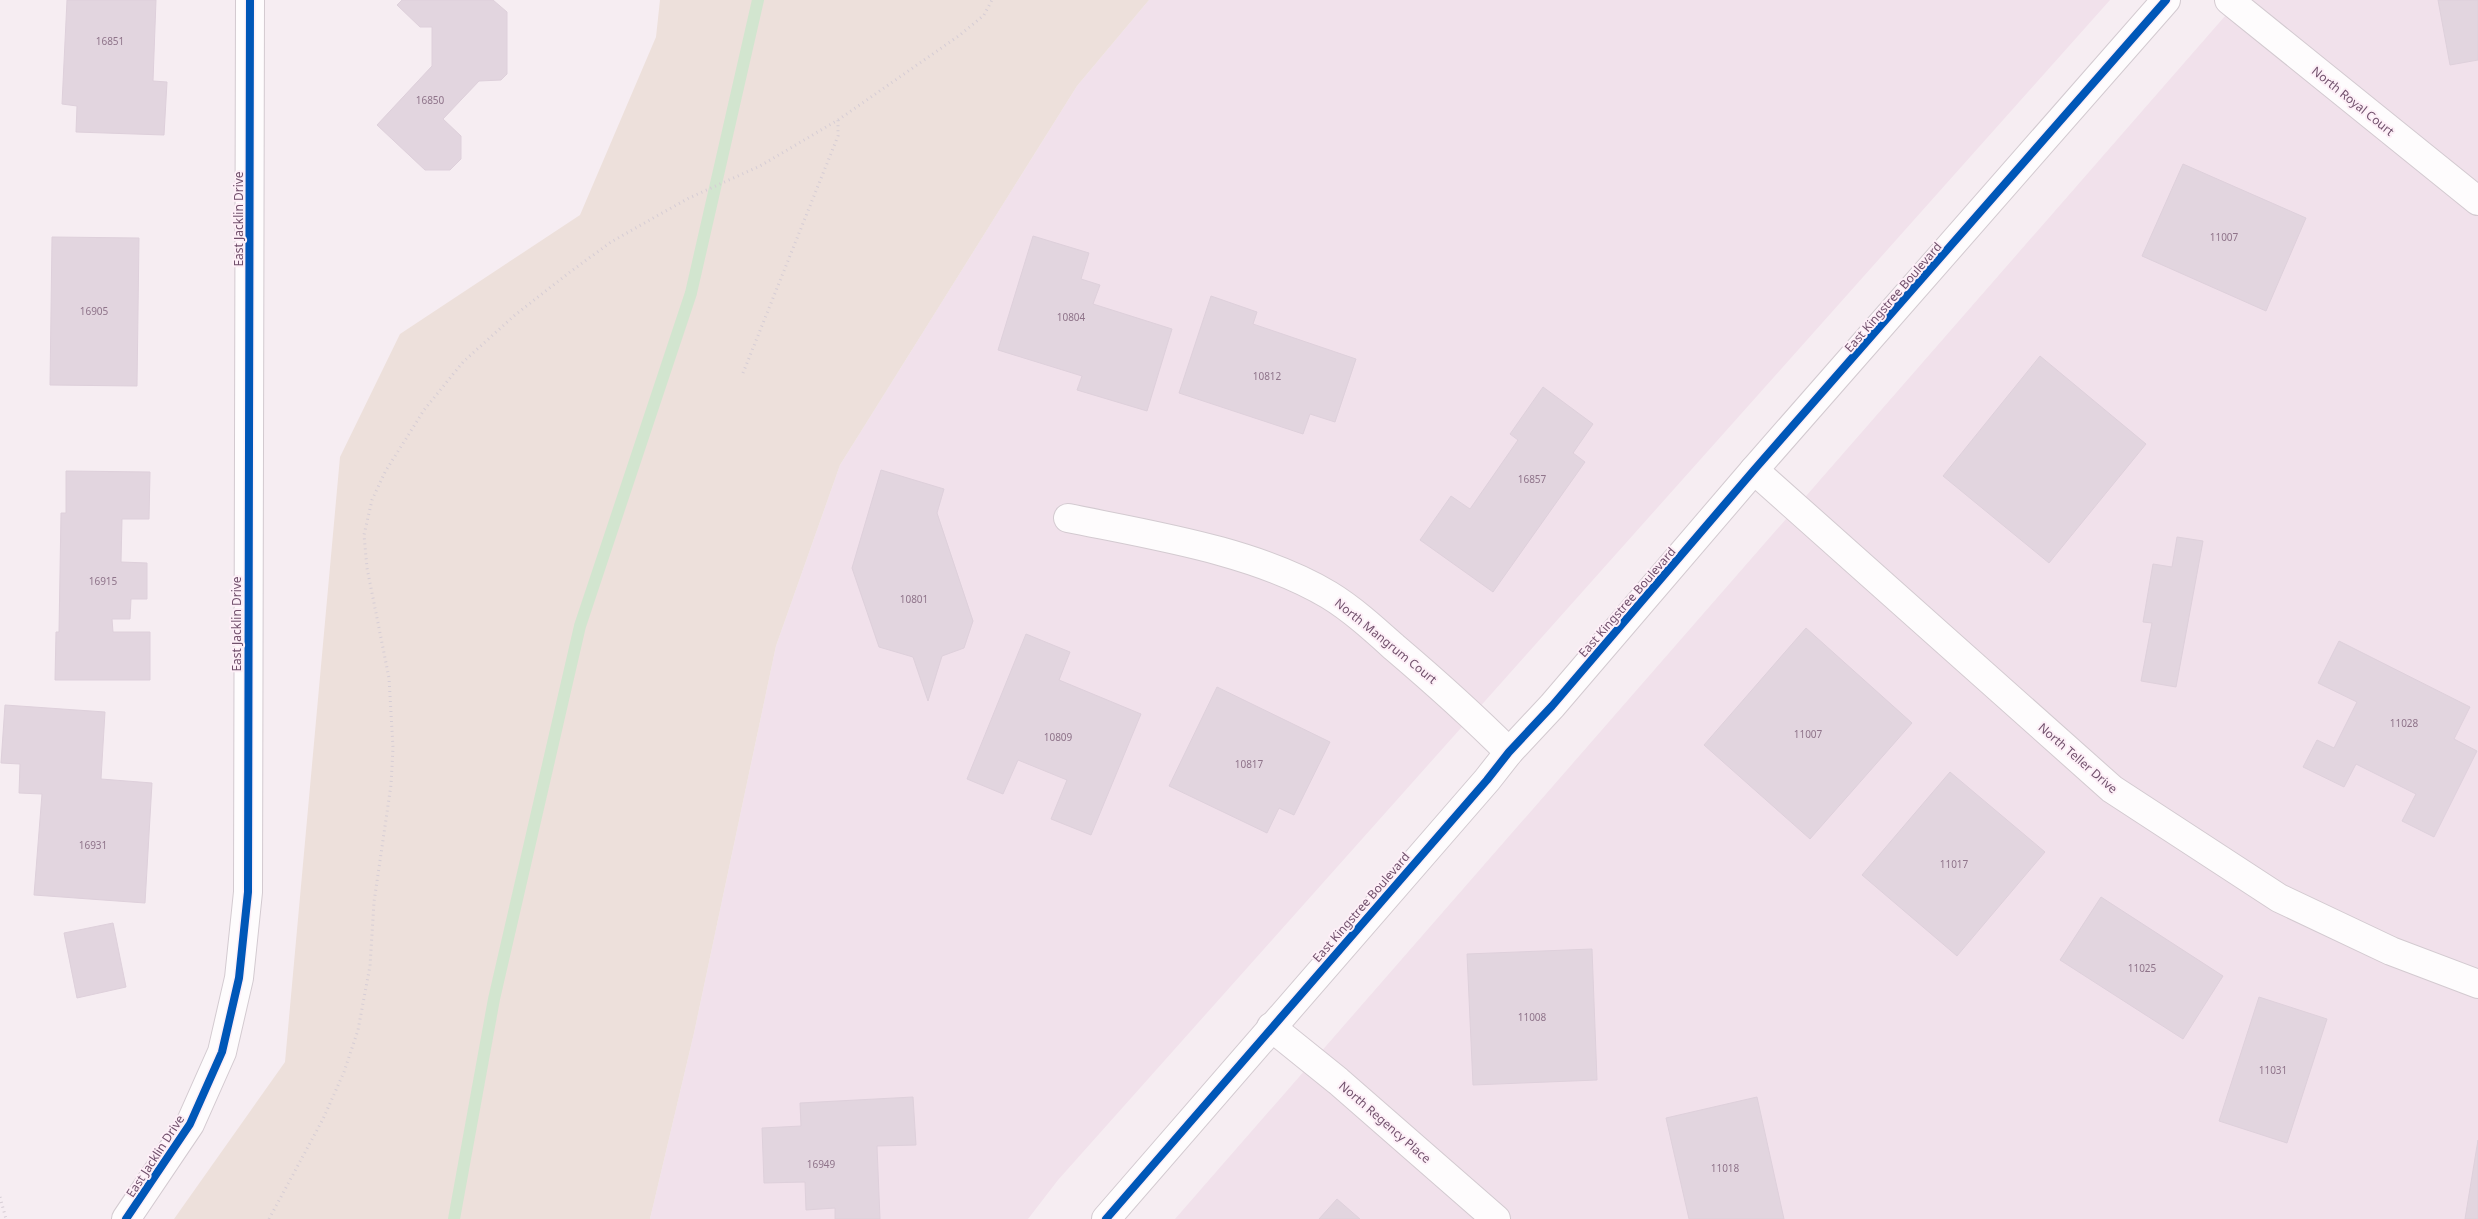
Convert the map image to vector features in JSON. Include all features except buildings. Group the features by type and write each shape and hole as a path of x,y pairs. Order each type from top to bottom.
{"street":[{"name":"East Jacklin Drive","path":"126,1219 190,1124 222,1052 240,969 248,892 250,0"},
{"name":"East Kingstree Boulevard","path":"1106,1219 1487,780 1509,752 1552,706 1754,470 2166,0"},
{"name":"North Royal Court","path":"2229,0 2478,201"},
{"name":"North Teller Drive","path":"1754,470 2112,789 2279,898 2391,951 2478,984"},
{"name":"North Mangrum Court","path":"1068,518 1152,535 1228,554 1284,573 1329,595 1372,628 1452,696 1509,752"},
{"name":"North Regency Place","path":"1271,1027 1338,1081 1496,1219"}],"path":[{"path":"269,1219 323,1119 344,1072 358,1030 370,966 374,902 391,785 393,748 389,678 367,568 364,535 372,500 385,472 424,410 463,362 515,315 570,272 611,242 655,217 689,198 760,166 838,120 960,35 984,15 992,0"},
{"path":"743,373 838,136 838,120"},
{"path":"0,1197 6,1219"}],"shaded area":[{"path":"660,0 1149,0 1077,86 840,465 776,646 694,1033 650,1219 174,1219 285,1062 340,457 400,334 580,215 656,37"},
{"path":"1149,0 2110,0 1058,1180 1028,1219 650,1219 694,1033 776,646 840,465 1077,86"},
{"path":"2239,0 2478,0 2478,1219 1175,1219"}],"waterway":[{"path":"454,1219 494,999 580,626 691,293 758,0"}],"cycle path":[{"path":"126,1219 190,1124 222,1052 239,978 248,892 250,0"},
{"path":"1106,1219 1487,780 1509,752 1552,706 1754,470 2166,0"}]}
